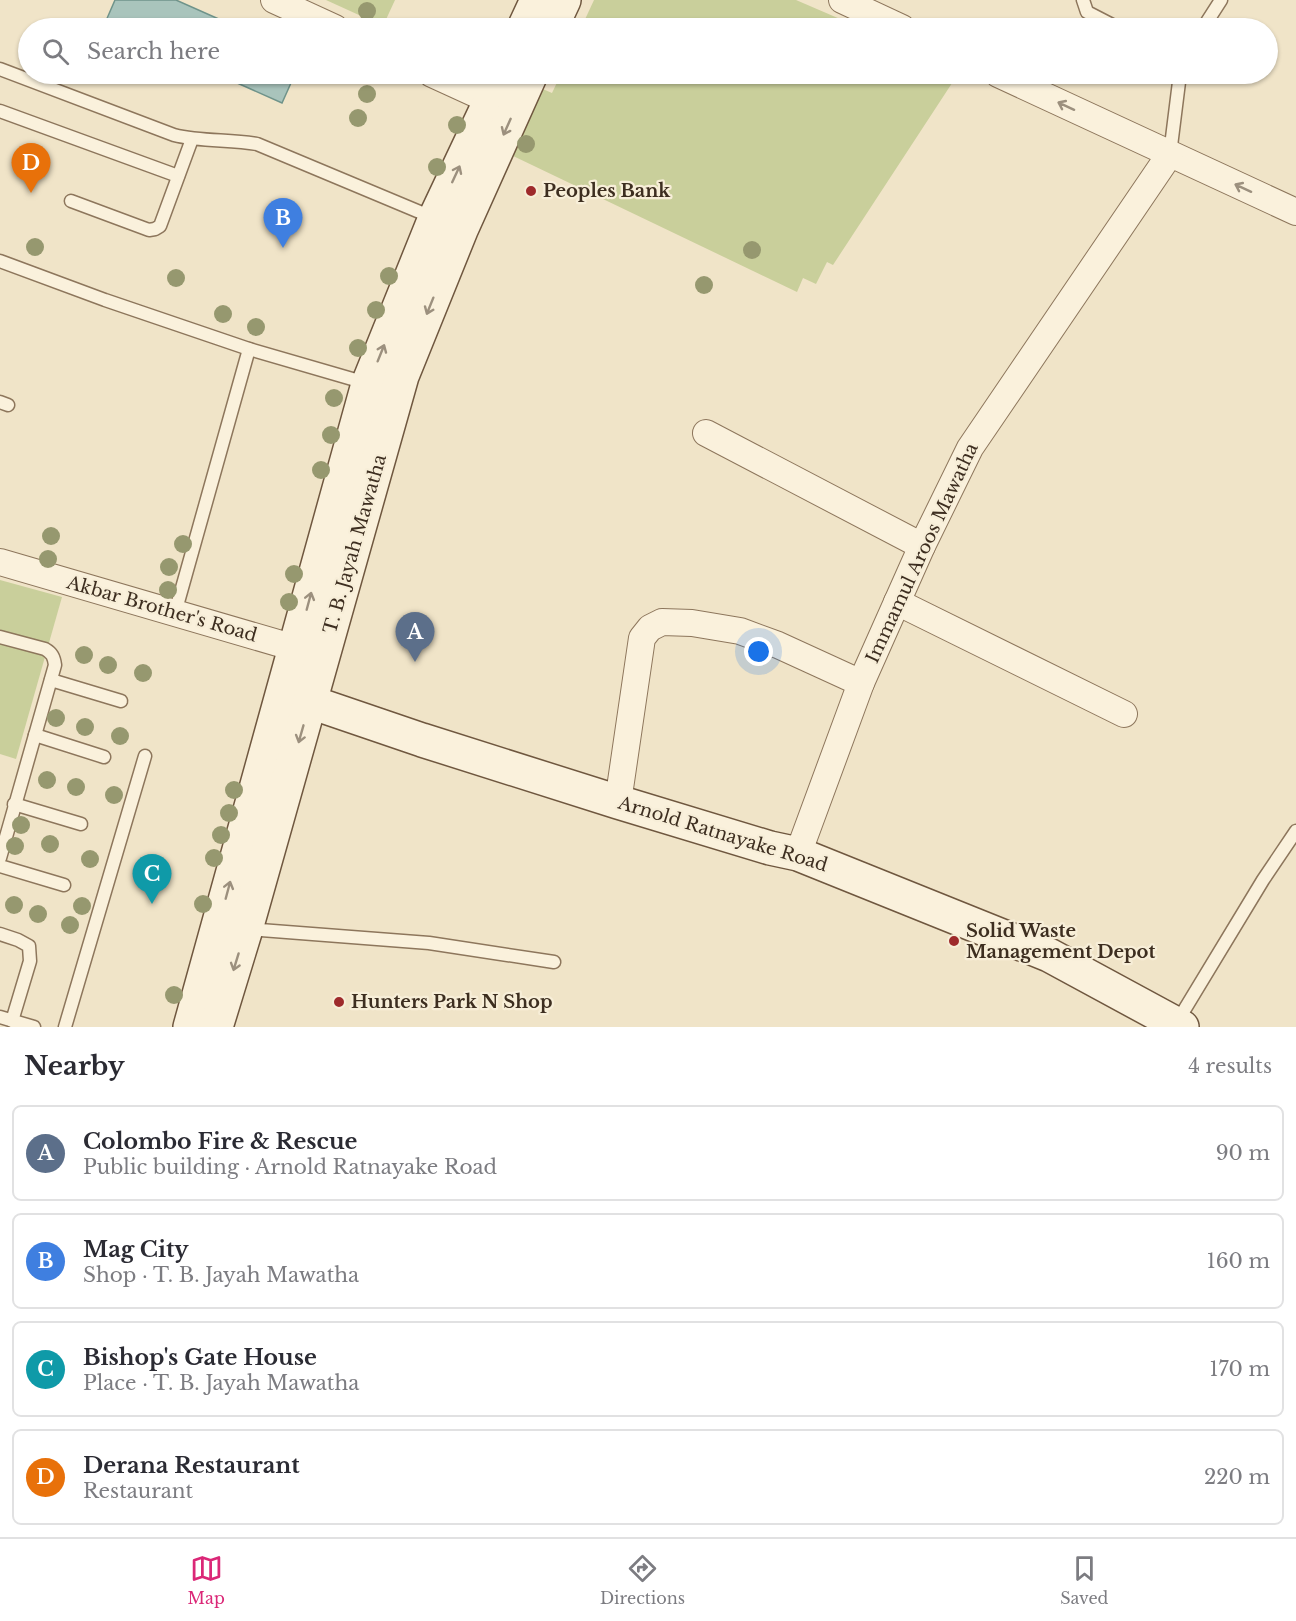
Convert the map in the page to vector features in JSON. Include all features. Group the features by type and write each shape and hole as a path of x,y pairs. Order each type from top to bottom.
{"main road":[{"path":"529,18 537,0"},
{"path":"556,18 564,0"},
{"name":"T. B. Jayah Mawatha","path":"190,1027 310,652 402,376 461,230 527,84"},
{"name":"T. B. Jayah Mawatha","path":"310,652 368,384 435,218 497,87"},
{"name":"T. B. Jayah Mawatha","path":"216,1027 246,929 297,697"},
{"name":"Arnold Ratnayake Road","path":"297,697 422,740 618,802 770,848 798,854 1049,955 1179,1025"}],"street":[{"path":"274,0 313,18"},
{"path":"842,0 881,18"},
{"path":"482,84 497,87"},
{"path":"1020,84 1296,212"},
{"name":"Immamul Aroos Mawatha","path":"798,854 861,683 922,546 970,448 1170,154"},
{"path":"706,433 922,546"},
{"name":"Akbar Brother's Road","path":"0,562 310,652"},
{"path":"897,602 1125,714"},
{"path":"618,802 642,638 650,628 662,622 692,623 740,631 778,645 861,683"}],"lane":[{"path":"1083,0 1087,12 1099,18"},
{"path":"1209,18 1221,0"},
{"path":"0,69 18,76"},
{"path":"40,84 174,135 192,139 257,144 435,218"},
{"path":"1170,154 1179,84"},
{"path":"0,111 178,176"},
{"path":"71,201 149,230 155,230 160,226 192,139"},
{"path":"0,261 105,300 249,348 368,384"},
{"path":"175,613 249,348"},
{"path":"0,636 45,649 54,657 55,665 0,858"},
{"path":"51,680 121,700"},
{"path":"35,735 104,757"},
{"path":"65,1027 145,756"},
{"path":"14,804 81,824"},
{"path":"1179,1025 1263,880 1296,831"},
{"path":"0,866 64,885"},
{"path":"246,929 429,943 554,962"},
{"path":"0,934 29,946 30,953 30,961 6,1019 34,1027"}],"green space":[{"path":"326,0 395,0 387,18 365,18"},
{"path":"594,0 796,0 838,18 586,18"},
{"path":"556,84 951,84 833,265 827,262 816,284 803,278 797,292 509,154 538,87 552,93"},
{"path":"0,580 62,597 16,759 0,754"}],"water":[{"path":"115,0 176,0 216,18 107,18"},
{"path":"239,84 291,84 282,103"}],"place":[{"name":"Peoples Bank","path":"531,191"},
{"name":"Derana Restaurant","path":"31,193"},
{"name":"Mag City","path":"283,248"},
{"name":"Colombo Fire & Rescue","path":"415,662"},
{"name":"Bishop's Gate House","path":"152,904"},
{"name":"Solid Waste Management Depot","path":"954,941"},
{"name":"Hunters Park N Shop","path":"339,1002"}]}
